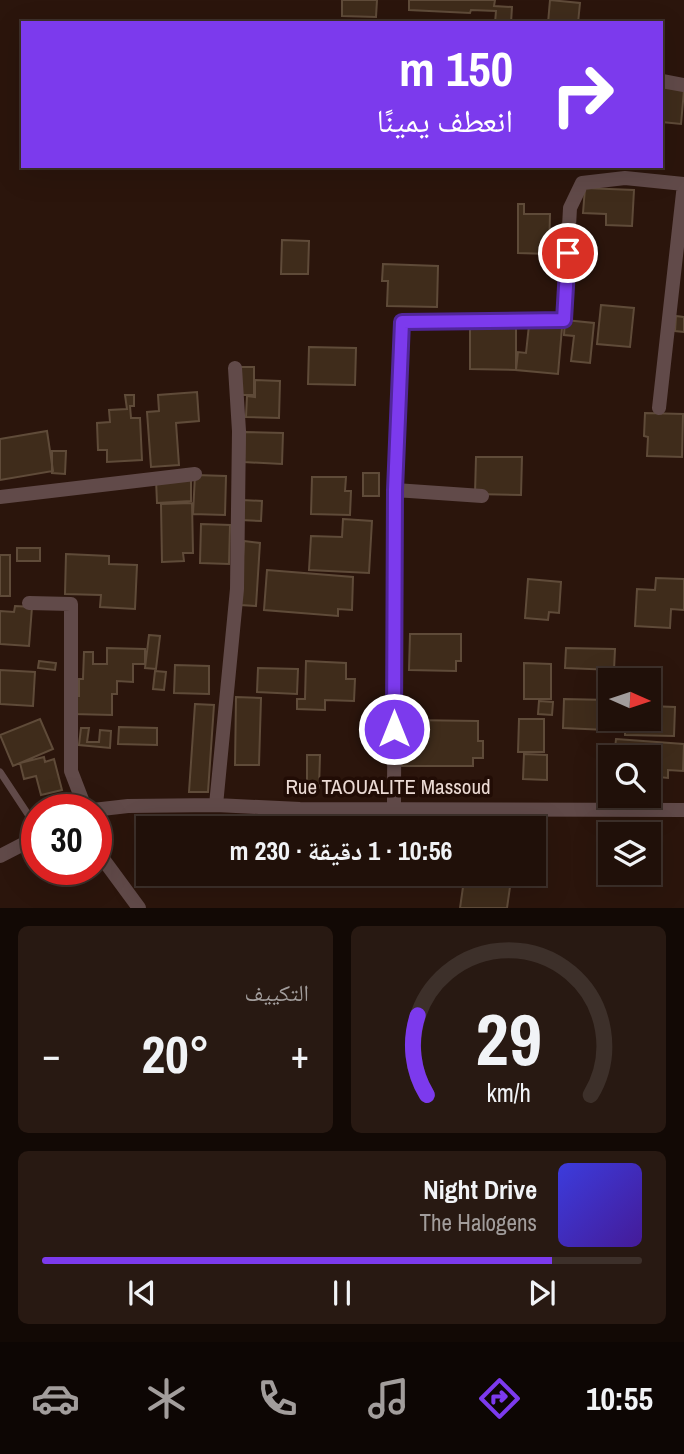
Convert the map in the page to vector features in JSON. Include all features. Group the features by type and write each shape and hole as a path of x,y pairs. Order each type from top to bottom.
{"street":[{"path":"663,81 684,85"},
{"path":"394,809 395,490 402,322 564,320 570,208 582,183 625,178 684,184 659,408"},
{"path":"216,805 237,589 239,430 235,368"},
{"path":"0,497 195,474"},
{"path":"395,490 482,496"},
{"path":"29,603 71,604 71,771 80,794"},
{"name":"Rue TAOUALITE Massoud","path":"112,808 216,805 300,808 684,810"},
{"path":"0,856 21,845"},
{"path":"112,871 139,908"}],"lane":[{"path":"0,772 21,804"}],"building":[{"path":"342,0 377,0 376,17 342,16"},
{"path":"409,0 495,0 494,6 512,7 511,21 495,21 496,11 471,10 470,13 409,10"},
{"path":"550,0 580,3 578,21 548,21"},
{"path":"663,87 684,90 681,124 663,122"},
{"path":"585,188 634,190 632,226 606,225 606,214 583,213"},
{"path":"518,204 524,204 524,214 550,214 549,254 518,253"},
{"path":"282,240 309,241 308,274 281,274"},
{"path":"383,264 438,266 437,307 387,306 388,281 382,281"},
{"path":"601,305 634,308 630,347 597,344"},
{"path":"676,316 684,317 684,332 675,331"},
{"path":"565,320 594,323 590,363 571,361 574,336 564,335"},
{"path":"529,325 562,328 558,374 516,370 518,352 526,353"},
{"path":"470,326 516,327 516,370 470,369"},
{"path":"309,347 356,348 355,385 308,384"},
{"path":"240,367 254,367 254,395 240,395"},
{"path":"255,380 280,381 279,418 246,417 247,396 255,397"},
{"path":"197,392 199,421 176,423 179,465 151,467 147,412 159,411 158,395"},
{"path":"125,395 134,395 134,406 130,406 131,418 140,418 142,460 107,462 107,450 98,450 97,423 110,422 109,410 127,409"},
{"path":"645,413 683,414 682,457 647,456"},
{"path":"47,431 53,471 0,480 0,439"},
{"path":"245,432 283,433 282,464 244,462"},
{"path":"52,451 66,451 65,474 52,473"},
{"path":"476,457 522,457 521,495 475,494"},
{"path":"363,473 379,473 379,496 363,496"},
{"path":"195,475 226,476 225,515 193,514"},
{"path":"312,477 346,477 345,491 351,491 350,515 311,514"},
{"path":"191,478 191,501 157,503 156,479"},
{"path":"242,500 262,501 261,521 241,520"},
{"path":"192,503 193,553 183,553 184,561 162,562 161,504"},
{"path":"343,519 372,521 369,573 309,570 311,536 342,537"},
{"path":"201,524 230,525 229,564 200,563"},
{"path":"244,541 260,543 256,606 240,605"},
{"path":"17,548 40,548 40,561 17,561"},
{"path":"66,554 109,556 109,564 137,565 135,609 100,607 101,595 65,594"},
{"path":"0,555 10,555 10,596 0,596"},
{"path":"267,570 353,577 352,610 338,609 338,616 264,610"},
{"path":"656,578 684,579 684,610 671,609 670,628 635,626 637,589 655,590"},
{"path":"528,579 561,582 559,613 549,612 548,620 525,618"},
{"path":"15,606 32,607 29,646 0,644 0,611 14,612"},
{"path":"410,634 461,634 461,661 456,661 456,671 409,670"},
{"path":"149,635 160,636 156,669 145,668"},
{"path":"107,648 145,649 145,664 133,664 133,682 117,681 117,694 112,694 112,715 73,714 73,696 79,696 79,679 83,679 84,652 93,652 93,664 107,664"},
{"path":"566,648 615,649 614,668 565,668"},
{"path":"39,661 56,663 55,670 38,668"},
{"path":"306,661 346,663 346,679 355,679 354,701 325,700 325,710 297,709 297,699 305,699"},
{"path":"524,663 551,664 551,699 524,699"},
{"path":"175,665 209,666 209,694 174,693"},
{"path":"258,668 298,669 297,694 257,692"},
{"path":"0,670 35,672 33,706 0,704"},
{"path":"155,671 166,672 164,690 153,689"},
{"path":"236,697 261,698 259,765 235,765"},
{"path":"564,699 598,700 598,730 563,728"},
{"path":"539,701 553,702 552,715 538,714"},
{"path":"195,704 214,705 208,792 189,792"},
{"path":"662,706 675,707 674,736 625,735 625,732 662,732"},
{"path":"40,719 53,749 13,766 0,735"},
{"path":"519,719 544,719 544,752 518,752"},
{"path":"410,720 478,721 478,741 483,741 483,758 473,758 473,766 400,766 400,741 410,741"},
{"path":"119,727 157,728 157,745 118,744"},
{"path":"81,728 89,728 87,742 99,742 100,730 111,731 110,748 79,745"},
{"path":"616,739 684,744 683,771 668,770 668,778 661,777 661,745 615,745"},
{"path":"524,754 547,755 547,780 523,779"},
{"path":"307,755 320,755 319,788 307,787"},
{"path":"44,757 45,762 54,759 62,790 41,794 36,776 24,779 20,763"},
{"path":"454,886 510,886 507,908 460,908 463,887"}],"route":[{"path":"394,729 395,490 402,322 564,320 568,253"}]}
